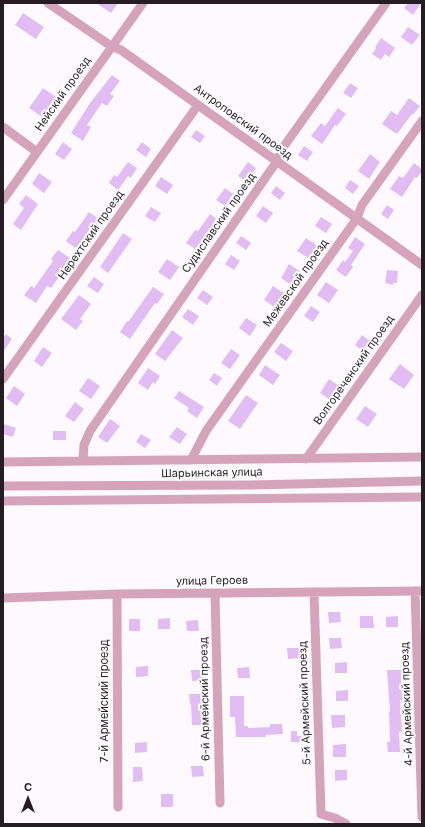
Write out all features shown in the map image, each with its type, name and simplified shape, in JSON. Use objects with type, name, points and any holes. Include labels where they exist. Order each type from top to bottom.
[{"type":"street","name":"Антроповский проезд","points":[[48,3],[111,46],[122,50],[422,265]]},
{"type":"street","name":"Нейский проезд","points":[[3,200],[142,3]]},
{"type":"street","name":"Судиславский проезд","points":[[82,461],[84,445],[90,431],[277,162],[282,149],[386,3]]},
{"type":"street","name":"Нерехтский проезд","points":[[3,379],[198,105]]},
{"type":"street","name":"Межевской проезд","points":[[192,460],[206,431],[357,218],[362,205],[422,121]]},
{"type":"street","points":[[3,127],[37,152]]},
{"type":"street","name":"Волгореченский проезд","points":[[306,459],[422,295]]},
{"type":"street","name":"Шарьинская улица","points":[[3,462],[422,457]]},
{"type":"street","name":"Шарьинская улица","points":[[3,486],[243,485],[422,481]]},
{"type":"street","points":[[3,501],[422,497]]},
{"type":"street","name":"улица Героев","points":[[3,598],[117,594],[419,591]]},
{"type":"street","name":"4-й Армейский проезд","points":[[419,591],[422,817]]},
{"type":"street","name":"5-й Армейский проезд","points":[[314,592],[321,814],[335,818],[346,824]]},
{"type":"street","name":"7-й Армейский проезд","points":[[117,594],[118,807]]},
{"type":"street","name":"6-й Армейский проезд","points":[[215,594],[220,803]]},
{"type":"building","points":[[96,3],[118,3],[111,13]]},
{"type":"building","points":[[408,3],[421,3],[413,15],[404,8]]},
{"type":"building","points":[[23,13],[44,27],[36,39],[15,25]]},
{"type":"building","points":[[408,27],[420,35],[412,45],[401,37]]},
{"type":"building","points":[[381,38],[395,48],[389,57],[385,54],[381,60],[372,54]]},
{"type":"building","points":[[112,75],[120,81],[110,94],[114,96],[107,106],[102,103],[87,125],[91,127],[83,141],[71,133],[90,103]]},
{"type":"building","points":[[350,83],[358,88],[351,98],[343,93]]},
{"type":"building","points":[[43,88],[56,97],[42,117],[29,108]]},
{"type":"building","points":[[409,98],[420,106],[397,134],[382,124],[391,111],[397,115]]},
{"type":"building","points":[[338,108],[346,114],[337,126],[335,125],[322,144],[311,136],[321,123],[325,126]]},
{"type":"building","points":[[196,130],[205,136],[200,143],[191,137]]},
{"type":"building","points":[[63,142],[72,149],[64,160],[55,154]]},
{"type":"building","points":[[142,142],[151,149],[146,157],[136,150]]},
{"type":"building","points":[[304,146],[313,152],[307,161],[298,155]]},
{"type":"building","points":[[370,154],[380,162],[369,179],[358,171]]},
{"type":"building","points":[[128,162],[137,168],[131,178],[128,176],[118,190],[109,183],[114,175],[117,177]]},
{"type":"building","points":[[248,162],[256,168],[247,182],[238,176]]},
{"type":"building","points":[[414,163],[422,169],[422,171],[417,178],[415,177],[402,197],[390,189],[399,176],[403,178]]},
{"type":"building","points":[[39,173],[52,182],[44,193],[32,184]]},
{"type":"building","points":[[161,177],[173,185],[167,194],[155,186]]},
{"type":"building","points":[[350,180],[359,186],[353,194],[345,188]]},
{"type":"building","points":[[276,186],[285,193],[280,200],[271,193]]},
{"type":"building","points":[[225,188],[233,194],[225,206],[216,200]]},
{"type":"building","points":[[26,195],[38,204],[21,230],[13,224],[24,208],[19,204]]},
{"type":"building","points":[[387,205],[394,210],[388,219],[381,214]]},
{"type":"building","points":[[263,206],[273,213],[266,223],[256,216]]},
{"type":"building","points":[[151,207],[161,213],[155,222],[145,216]]},
{"type":"building","points":[[89,212],[100,220],[93,231],[91,230],[77,249],[66,241],[73,231],[75,232]]},
{"type":"building","points":[[210,214],[218,220],[198,251],[186,243],[195,230],[198,231]]},
{"type":"building","points":[[321,217],[332,224],[326,233],[315,226]]},
{"type":"building","points":[[123,233],[132,239],[108,273],[100,267]]},
{"type":"building","points":[[241,236],[251,243],[246,250],[236,243]]},
{"type":"building","points":[[355,237],[365,244],[351,265],[353,267],[346,277],[336,270],[343,260],[345,262],[353,251],[348,248]]},
{"type":"building","points":[[306,238],[319,247],[310,259],[297,251]]},
{"type":"building","points":[[58,250],[70,258],[57,276],[59,277],[51,288],[47,286],[36,303],[24,295],[31,286],[34,288],[53,261],[51,259]]},
{"type":"building","points":[[231,255],[240,261],[234,270],[225,264]]},
{"type":"building","points":[[167,259],[179,267],[170,280],[158,272]]},
{"type":"building","points":[[289,264],[301,272],[293,286],[281,278]]},
{"type":"building","points":[[387,270],[398,271],[397,283],[393,283],[393,285],[385,283]]},
{"type":"building","points":[[94,277],[104,284],[98,293],[87,286]]},
{"type":"building","points":[[326,282],[338,290],[329,303],[317,295]]},
{"type":"building","points":[[273,286],[285,294],[276,308],[264,300]]},
{"type":"building","points":[[153,287],[164,294],[157,304],[155,303],[130,339],[120,332]]},
{"type":"building","points":[[203,290],[213,297],[207,305],[197,298]]},
{"type":"building","points":[[79,295],[91,304],[80,319],[83,321],[76,330],[61,319]]},
{"type":"building","points":[[311,306],[320,312],[313,322],[304,316]]},
{"type":"building","points":[[188,309],[199,316],[193,325],[182,317]]},
{"type":"building","points":[[246,318],[257,325],[250,336],[239,328]]},
{"type":"building","points":[[172,330],[183,338],[165,361],[155,354]]},
{"type":"building","points":[[6,334],[12,339],[3,352],[3,338]]},
{"type":"building","points":[[362,335],[371,342],[364,352],[355,345]]},
{"type":"building","points":[[281,343],[293,351],[286,361],[274,352]]},
{"type":"building","points":[[43,347],[52,353],[42,367],[34,361]]},
{"type":"building","points":[[231,349],[240,355],[230,369],[221,363]]},
{"type":"building","points":[[400,364],[414,375],[404,389],[389,379]]},
{"type":"building","points":[[265,365],[280,375],[273,385],[259,375]]},
{"type":"building","points":[[148,368],[160,376],[155,384],[153,382],[148,390],[138,383]]},
{"type":"building","points":[[214,373],[222,378],[217,386],[209,380]]},
{"type":"building","points":[[88,378],[100,386],[91,399],[79,391]]},
{"type":"building","points":[[329,379],[339,386],[329,399],[320,393]]},
{"type":"building","points":[[14,386],[25,394],[17,406],[6,398]]},
{"type":"building","points":[[179,391],[204,407],[197,418],[187,411],[189,408],[174,398]]},
{"type":"building","points":[[246,395],[258,403],[240,429],[228,421]]},
{"type":"building","points":[[75,402],[84,409],[74,422],[65,416]]},
{"type":"building","points":[[365,406],[377,414],[368,427],[356,419]]},
{"type":"building","points":[[110,419],[120,426],[107,443],[98,437]]},
{"type":"building","points":[[3,424],[16,428],[13,437],[3,434]]},
{"type":"building","points":[[177,427],[187,434],[180,444],[169,437]]},
{"type":"building","points":[[53,431],[66,431],[66,440],[53,440]]},
{"type":"building","points":[[141,434],[151,440],[145,448],[136,442]]},
{"type":"building","points":[[328,612],[340,612],[341,622],[329,623]]},
{"type":"building","points":[[360,616],[373,616],[374,628],[360,628]]},
{"type":"building","points":[[398,616],[398,627],[386,627],[386,617]]},
{"type":"building","points":[[170,618],[170,629],[158,629],[158,619]]},
{"type":"building","points":[[129,619],[140,619],[140,631],[129,631]]},
{"type":"building","points":[[198,620],[199,631],[187,631],[186,621]]},
{"type":"building","points":[[329,638],[341,638],[342,648],[330,649]]},
{"type":"building","points":[[287,648],[299,648],[300,658],[288,659]]},
{"type":"building","points":[[347,662],[347,673],[335,673],[335,663]]},
{"type":"building","points":[[148,666],[148,676],[136,677],[136,667]]},
{"type":"building","points":[[249,667],[250,678],[238,678],[237,668]]},
{"type":"building","points":[[191,670],[203,670],[204,680],[192,681]]},
{"type":"building","points":[[387,670],[401,670],[402,700],[400,700],[402,731],[399,732],[400,752],[388,752],[387,742],[390,742],[390,712]]},
{"type":"building","points":[[348,690],[348,701],[336,701],[336,691]]},
{"type":"building","points":[[189,694],[201,694],[204,725],[192,725]]},
{"type":"building","points":[[230,696],[244,696],[244,726],[248,726],[248,728],[270,727],[270,724],[282,724],[283,734],[266,735],[266,737],[236,737],[235,717],[230,717]]},
{"type":"building","points":[[331,715],[345,715],[345,727],[332,728]]},
{"type":"building","points":[[291,731],[297,731],[297,736],[302,736],[302,742],[291,742]]},
{"type":"building","points":[[147,742],[147,752],[135,753],[135,743]]},
{"type":"building","points":[[346,744],[346,757],[333,757],[333,745]]},
{"type":"building","points":[[191,766],[203,766],[204,776],[192,777]]},
{"type":"building","points":[[133,767],[142,767],[143,781],[133,782]]},
{"type":"building","points":[[335,770],[347,770],[347,780],[335,781]]},
{"type":"building","points":[[161,794],[173,794],[173,807],[161,807]]}]
